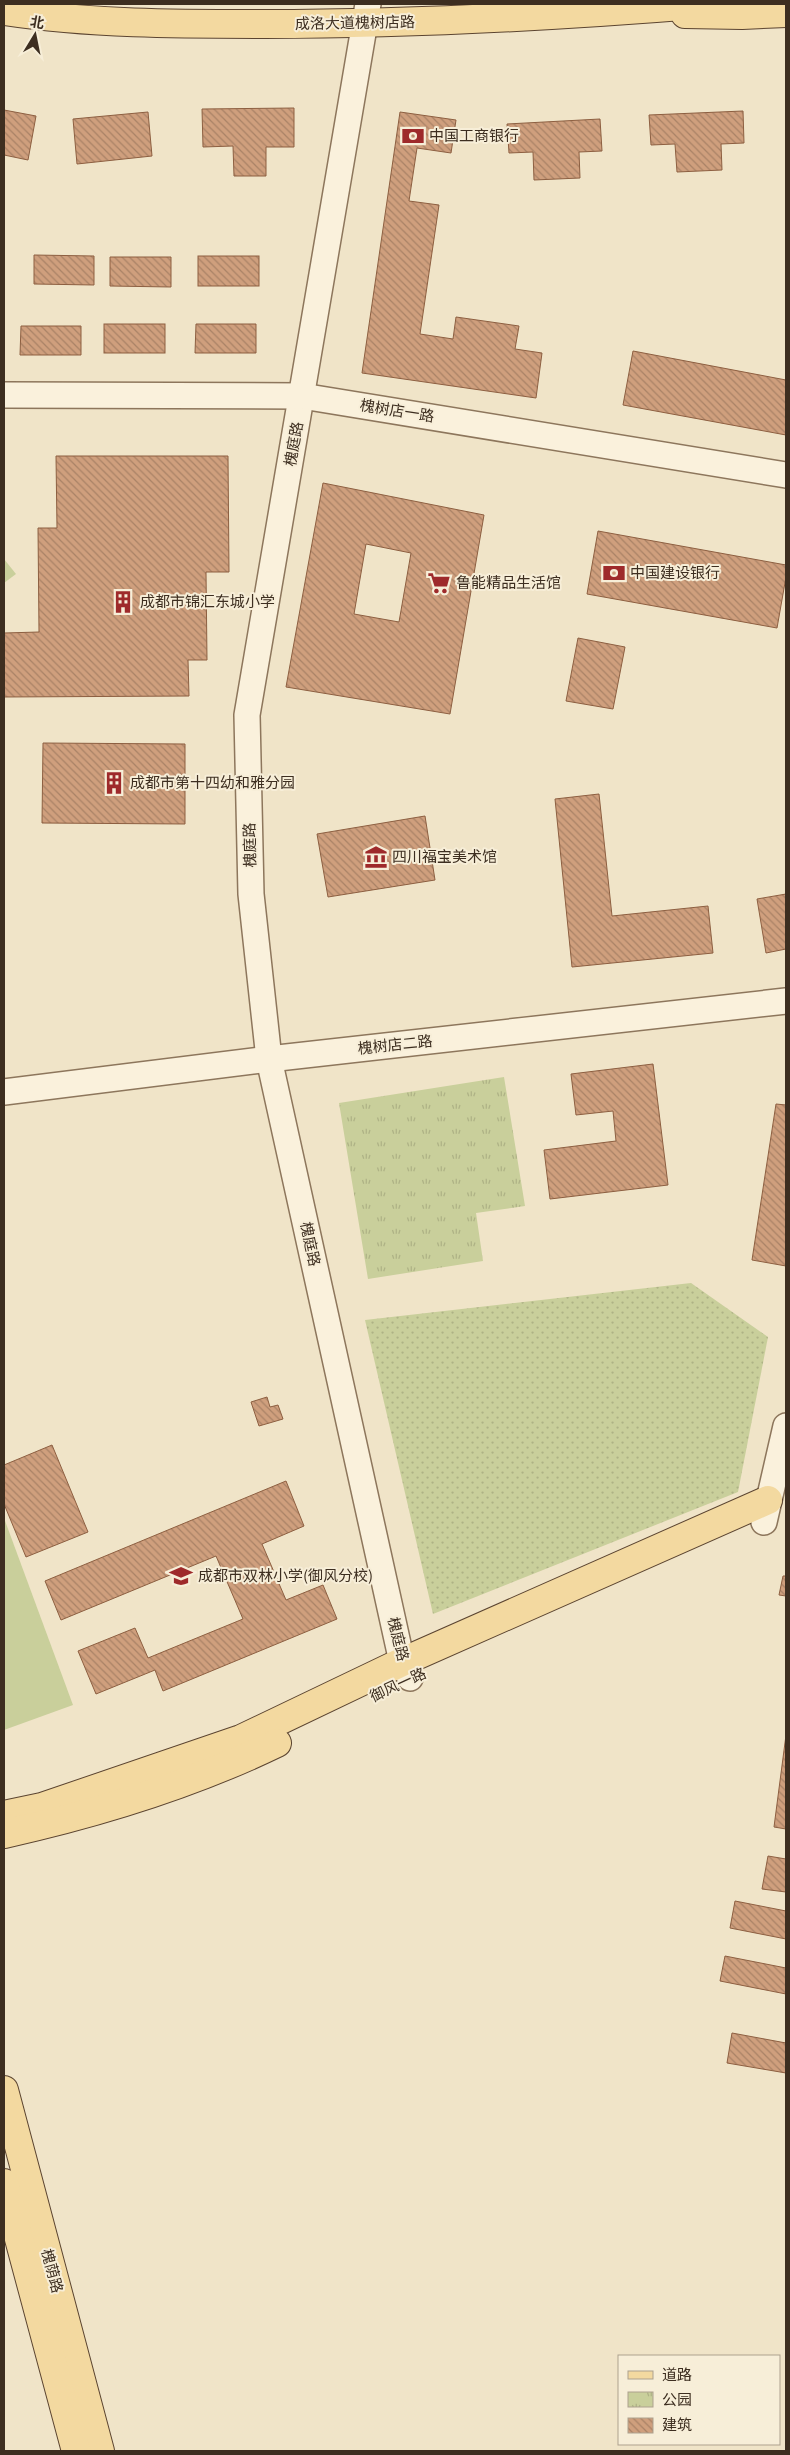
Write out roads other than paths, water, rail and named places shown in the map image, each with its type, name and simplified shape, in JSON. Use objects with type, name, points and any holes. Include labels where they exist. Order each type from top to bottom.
[{"type":"main road","name":"成洛大道槐树店路","points":[[4,11],[60,19],[168,24],[366,14],[614,11],[707,4]]},
{"type":"main road","points":[[614,11],[742,16],[786,13]]},
{"type":"main road","name":"御风一路","points":[[4,1815],[42,1807],[241,1739],[406,1670],[766,1511]]},
{"type":"main road","name":"御风一路","points":[[4,1834],[62,1821],[158,1792],[251,1755],[406,1670]]},
{"type":"main road","name":"槐荫路","points":[[4,2090],[100,2451]]},
{"type":"main road","name":"槐荫路","points":[[4,2183],[76,2451]]},
{"type":"street","name":"槐庭路","points":[[366,14],[247,714],[251,894],[269,1059],[406,1670]]},
{"type":"street","name":"槐树店一路","points":[[4,395],[302,396],[786,475]]},
{"type":"street","name":"槐树店二路","points":[[4,1092],[269,1059],[786,1001]]},
{"type":"street","name":"御风一路","points":[[766,1511],[786,1426]]},
{"type":"place","name":"中国工商银行","points":[[413,136]]},
{"type":"place","name":"中国建设银行","points":[[614,573]]},
{"type":"place","name":"鲁能精品生活馆","points":[[439,583]]},
{"type":"place","name":"成都市锦汇东城小学","points":[[123,602]]},
{"type":"place","name":"成都市第十四幼和雅分园","points":[[114,783]]},
{"type":"place","name":"四川福宝美术馆","points":[[376,857]]},
{"type":"place","name":"成都市双林小学(御风分校)","points":[[181,1576]]}]
